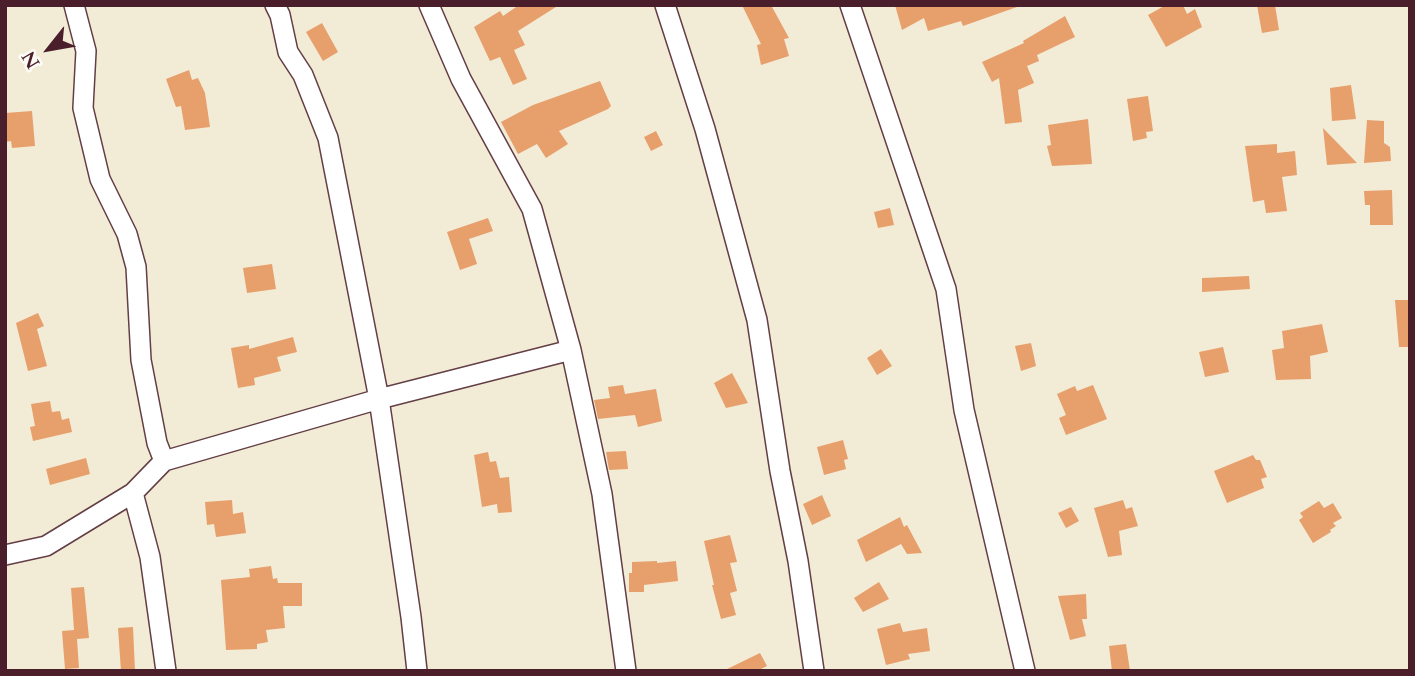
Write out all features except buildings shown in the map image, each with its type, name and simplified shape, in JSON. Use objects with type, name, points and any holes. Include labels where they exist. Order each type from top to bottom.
[{"type":"street","points":[[74,5],[86,51],[83,108],[100,179],[127,234],[136,267],[141,360],[157,443],[164,461]]},
{"type":"street","points":[[275,5],[280,15],[288,52],[303,75],[328,138],[379,399],[411,617],[416,671]]},
{"type":"street","points":[[429,5],[461,79],[532,209],[571,350],[602,494],[625,671]]},
{"type":"street","points":[[665,5],[705,129],[757,320],[780,471],[799,561],[814,671]]},
{"type":"street","points":[[850,5],[946,289],[964,410],[1025,671]]},
{"type":"street","points":[[5,555],[46,545],[133,493],[164,461],[379,399],[571,350]]},
{"type":"street","points":[[133,493],[150,558],[166,671]]}]
